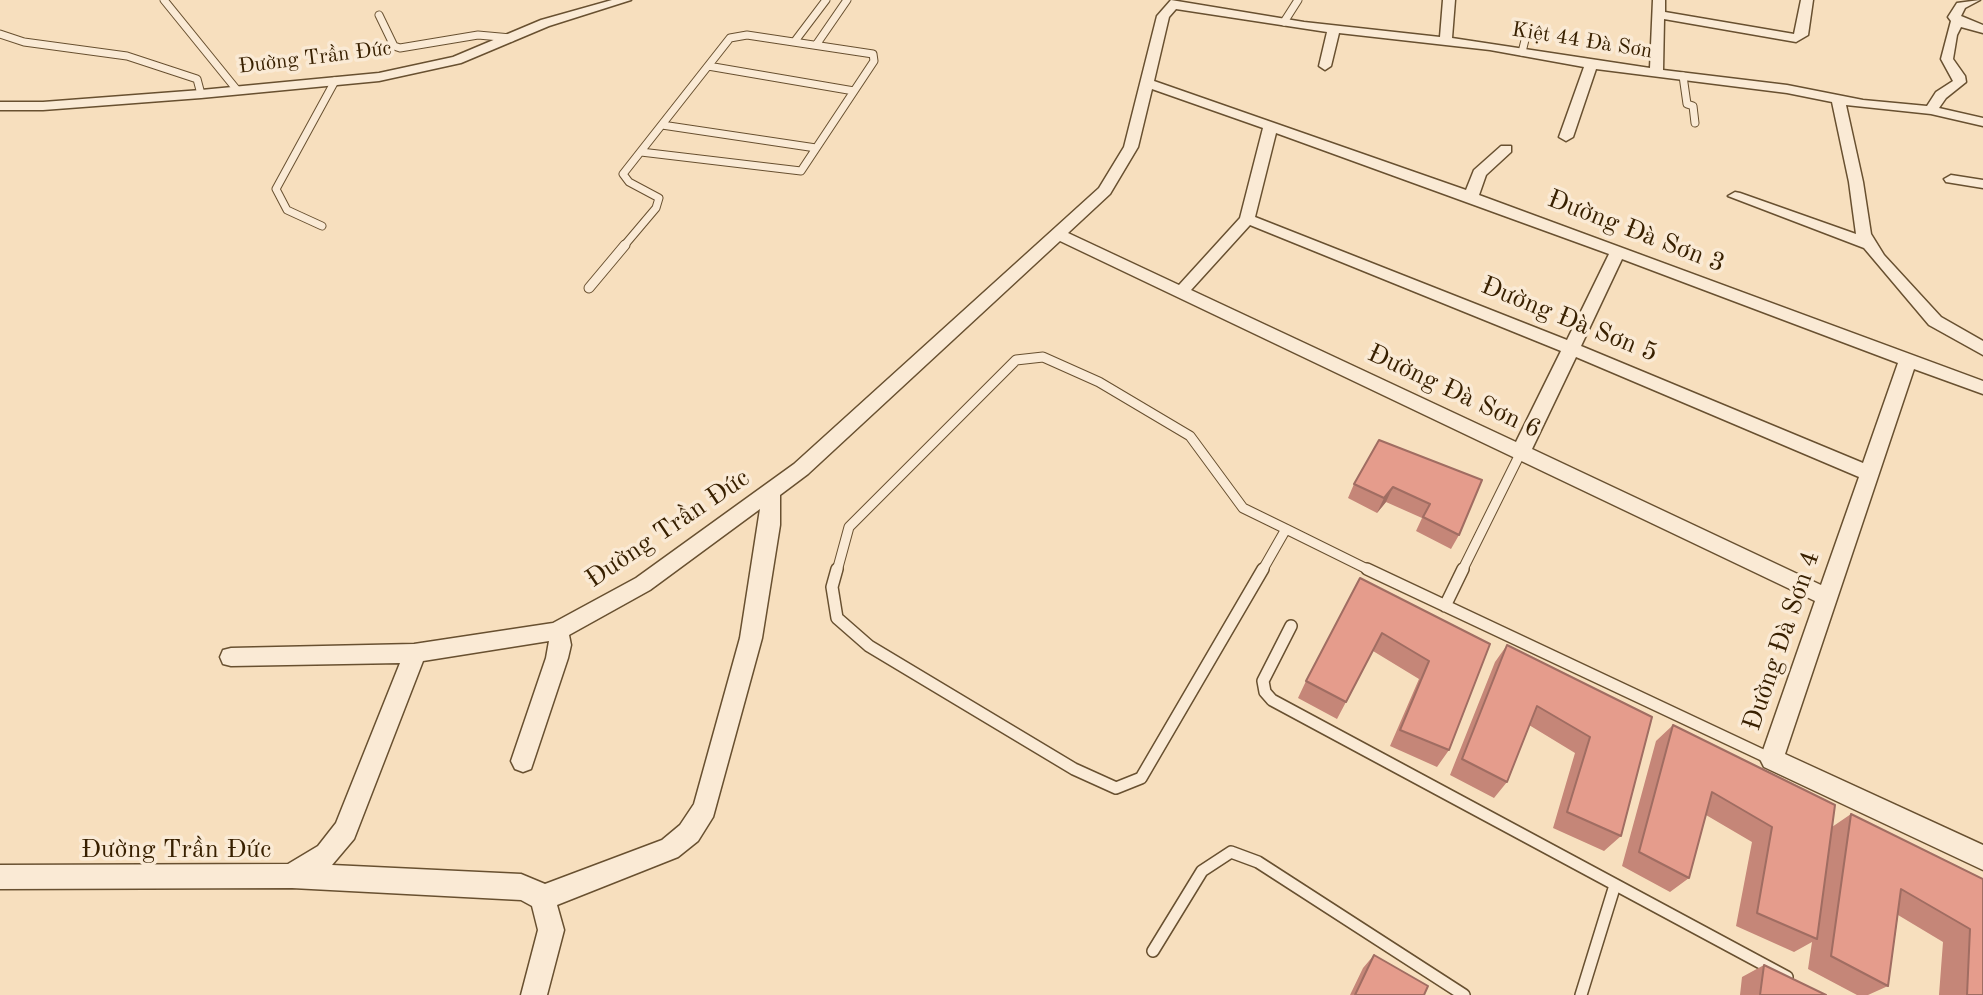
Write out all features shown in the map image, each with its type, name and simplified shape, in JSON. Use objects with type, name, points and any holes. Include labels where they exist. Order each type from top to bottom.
[{"type":"street","name":"Đường Trần Đức","points":[[0,106],[43,106],[201,94],[379,76],[457,60],[567,16],[625,0]]},
{"type":"street","points":[[1446,41],[1449,0]]},
{"type":"street","points":[[1656,73],[1659,0]]},
{"type":"street","points":[[1658,14],[1796,38],[1802,35],[1807,0]]},
{"type":"street","points":[[1974,0],[1961,6],[1954,17],[1957,21],[1983,29]]},
{"type":"street","name":"Đường Trần Đức","points":[[0,877],[292,876],[327,855],[345,831],[406,682],[414,653],[557,631],[643,584],[801,469],[1105,191],[1131,147],[1163,16],[1176,2]]},
{"type":"street","name":"Kiệt 44 Đà Sơn","points":[[1176,2],[1284,22],[1446,41],[1591,65],[1931,110],[1983,122]]},
{"type":"street","points":[[1931,110],[1941,95],[1959,82],[1959,76],[1947,59],[1951,35],[1957,21]]},
{"type":"street","points":[[1325,66],[1334,29]]},
{"type":"street","points":[[1566,137],[1591,65]]},
{"type":"street","name":"Đường Đà Sơn 3","points":[[1145,82],[1471,197],[1983,388]]},
{"type":"street","points":[[1838,99],[1856,182],[1863,234],[1935,321],[1983,349]]},
{"type":"street","points":[[1181,292],[1247,219],[1271,125]]},
{"type":"street","points":[[1471,197],[1479,173],[1506,149]]},
{"type":"street","points":[[1951,178],[1983,184]]},
{"type":"street","points":[[1735,196],[1870,245]]},
{"type":"street","name":"Đường Đà Sơn 5","points":[[1247,219],[1571,348],[1870,474]]},
{"type":"street","name":"Đường Đà Sơn 6","points":[[1058,234],[1827,597]]},
{"type":"street","points":[[1521,452],[1618,251]]},
{"type":"street","name":"Đường Đà Sơn 4","points":[[1909,360],[1772,759],[1983,858]]},
{"type":"street","points":[[543,898],[611,869],[669,849],[689,833],[705,809],[751,638],[770,525],[770,492]]},
{"type":"street","points":[[523,761],[557,658],[560,645],[557,631]]},
{"type":"street","points":[[230,657],[414,653]]},
{"type":"street","points":[[292,876],[521,887],[543,898],[551,930],[534,995]]},
{"type":"lane","points":[[164,0],[237,90]]},
{"type":"lane","points":[[795,41],[826,0]]},
{"type":"lane","points":[[816,45],[847,0]]},
{"type":"lane","points":[[1284,22],[1298,0]]},
{"type":"lane","points":[[379,15],[394,46],[400,48],[478,35],[512,38]]},
{"type":"lane","points":[[1522,52],[1528,28]]},
{"type":"lane","points":[[0,34],[24,42],[127,56],[197,79],[201,94]]},
{"type":"lane","points":[[589,288],[656,208],[659,198],[629,182],[623,174],[640,152],[662,125],[730,38],[737,35],[795,41],[873,54],[874,61],[801,171],[640,152]]},
{"type":"lane","points":[[708,66],[854,91]]},
{"type":"lane","points":[[1683,76],[1687,104],[1693,106],[1695,123]]},
{"type":"lane","points":[[321,226],[287,210],[276,189],[335,81]]},
{"type":"lane","points":[[662,125],[816,148]]},
{"type":"lane","points":[[1286,529],[1141,778],[1116,788],[1073,769],[869,646],[836,618],[832,587],[849,527],[1016,359],[1043,358],[1099,382],[1190,436],[1243,508],[1772,759]]},
{"type":"lane","points":[[1445,606],[1521,452]]},
{"type":"lane","points":[[1291,626],[1263,681],[1265,692],[1272,700],[1797,982]]},
{"type":"lane","points":[[1153,951],[1202,871],[1231,852],[1258,862],[1464,995]]},
{"type":"lane","points":[[1581,995],[1615,885]]},
{"type":"building","points":[[1379,440],[1482,480],[1459,535],[1423,517],[1430,504],[1393,487],[1384,498],[1354,484]]},
{"type":"building","points":[[1360,578],[1490,644],[1449,750],[1400,730],[1429,661],[1382,633],[1346,702],[1306,681]]},
{"type":"building","points":[[1507,645],[1652,717],[1621,836],[1567,812],[1590,737],[1537,706],[1507,782],[1462,759]]},
{"type":"building","points":[[1673,725],[1835,805],[1817,939],[1757,913],[1772,827],[1712,792],[1689,878],[1639,852]]},
{"type":"building","points":[[1851,814],[1983,879],[1983,995],[1967,995],[1970,929],[1901,889],[1888,986],[1831,956]]},
{"type":"building","points":[[1374,955],[1428,986],[1424,995],[1355,995]]},
{"type":"building","points":[[1764,965],[1826,995],[1760,995]]}]
